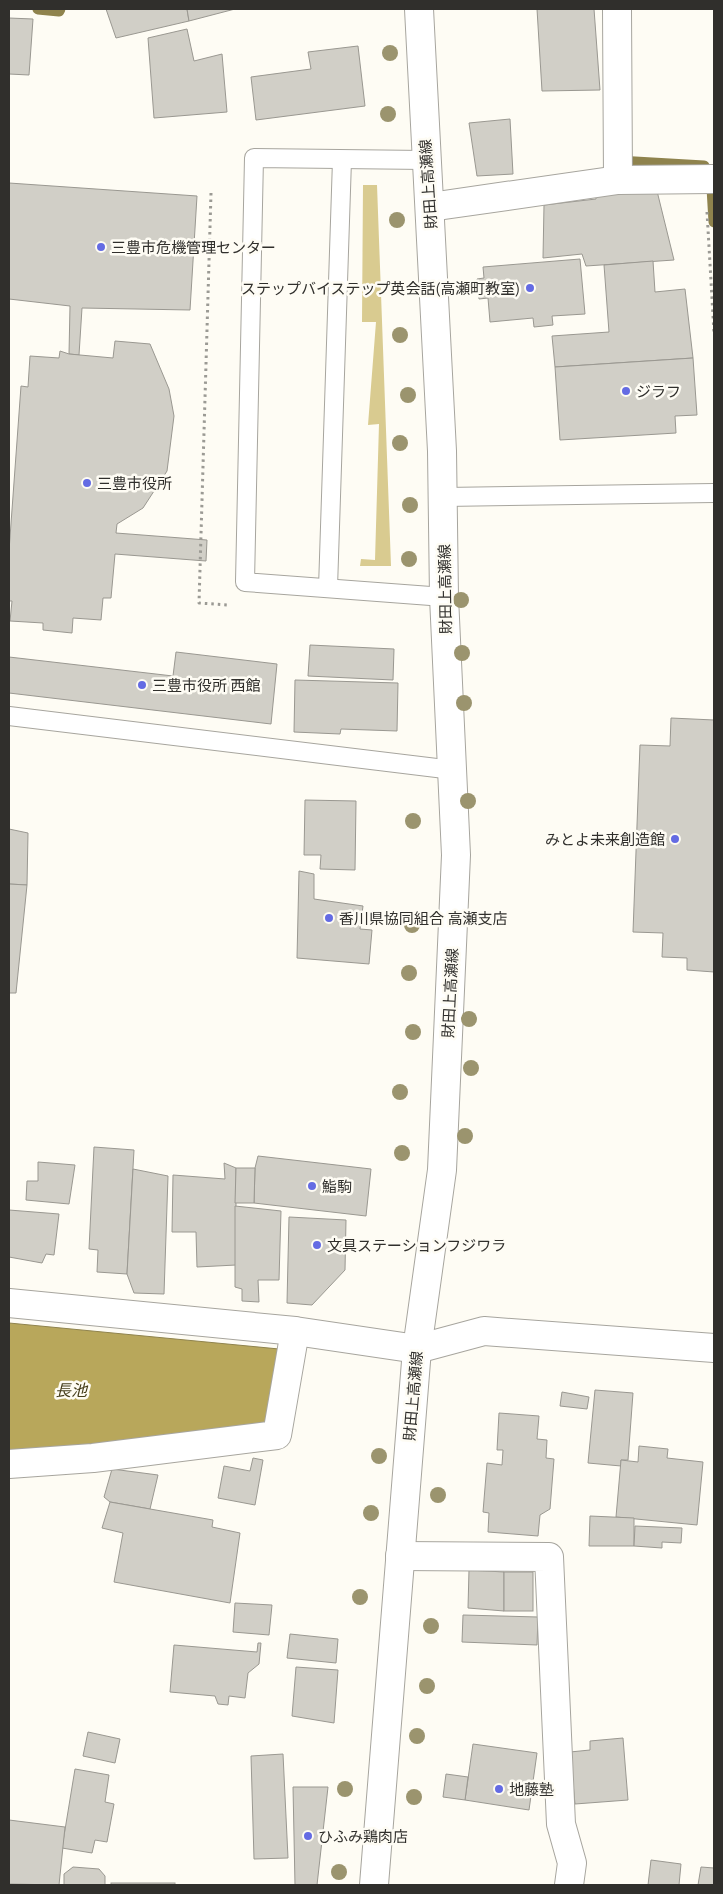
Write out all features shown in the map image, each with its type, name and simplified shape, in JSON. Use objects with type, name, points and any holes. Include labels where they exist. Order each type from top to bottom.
[{"type":"street","name":"財田上高瀬線","points":[[374,1885],[417,1349],[442,1170],[456,855],[444,597],[444,497],[430,207],[425,160],[419,9]]},
{"type":"street","points":[[617,9],[618,180]]},
{"type":"street","points":[[430,207],[618,180],[710,179]]},
{"type":"street","points":[[9,1303],[295,1330],[417,1349],[484,1331],[714,1348]]},
{"type":"street","points":[[9,1464],[93,1458],[277,1435],[295,1330]]},
{"type":"street","points":[[400,1556],[549,1557],[561,1824],[572,1863],[569,1885]]},
{"type":"lane","points":[[425,160],[254,158],[245,582],[444,597]]},
{"type":"lane","points":[[328,588],[342,160]]},
{"type":"lane","points":[[444,497],[714,493]]},
{"type":"lane","points":[[9,716],[453,770]]},
{"type":"path","points":[[710,179],[714,333]]},
{"type":"shaded area","points":[[363,185],[377,185],[391,566],[360,566],[361,559],[375,560],[379,424],[368,425],[376,322],[362,322]]},
{"type":"water","name":"長池","points":[[9,1323],[279,1349],[267,1431],[9,1455]]},
{"type":"building","points":[[106,9],[187,9],[189,21],[116,38]]},
{"type":"building","points":[[187,9],[235,9],[189,21]]},
{"type":"building","points":[[537,9],[594,9],[600,90],[542,91]]},
{"type":"building","points":[[9,18],[33,19],[29,75],[9,74]]},
{"type":"building","points":[[187,29],[194,61],[222,54],[227,112],[154,118],[148,38]]},
{"type":"building","points":[[358,46],[365,106],[256,120],[251,77],[311,69],[308,52]]},
{"type":"building","points":[[510,119],[513,174],[477,176],[469,123]]},
{"type":"building","name":"三豊市危機管理センター","points":[[9,183],[197,196],[190,310],[82,308],[79,355],[69,354],[70,306],[9,299]]},
{"type":"building","points":[[596,191],[657,191],[674,260],[586,266],[582,254],[543,258],[544,205],[596,199]]},
{"type":"building","name":"ステップバイステップ英会話(高瀬町教室)","points":[[580,259],[585,314],[552,316],[553,325],[534,327],[533,318],[490,322],[488,298],[479,299],[477,279],[484,278],[483,267]]},
{"type":"building","points":[[653,261],[655,292],[685,289],[693,358],[555,367],[552,336],[609,332],[604,265]]},
{"type":"building","name":"三豊市役所","points":[[115,341],[150,344],[169,389],[174,416],[167,471],[143,508],[117,524],[116,533],[207,540],[206,561],[115,554],[111,598],[103,598],[101,620],[73,618],[72,633],[43,630],[43,623],[10,621],[12,601],[9,601],[9,551],[21,386],[28,387],[30,356],[59,358],[60,351],[69,354],[113,358]]},
{"type":"building","name":"ジラフ","points":[[693,358],[697,415],[675,416],[676,433],[560,440],[555,367]]},
{"type":"building","points":[[310,645],[394,649],[393,680],[308,676]]},
{"type":"building","name":"三豊市役所 西館","points":[[176,652],[277,664],[271,724],[9,693],[9,657],[173,676]]},
{"type":"building","points":[[295,680],[398,683],[397,731],[341,729],[340,734],[294,732]]},
{"type":"building","name":"みとよ未来創造館","points":[[671,718],[714,720],[714,972],[687,970],[687,958],[662,957],[663,933],[633,932],[640,745],[670,746]]},
{"type":"building","points":[[305,800],[356,801],[355,870],[320,869],[321,855],[304,855]]},
{"type":"building","points":[[9,829],[28,833],[27,885],[9,884]]},
{"type":"building","name":"香川県協同組合 高瀬支店","points":[[299,871],[314,874],[314,899],[363,906],[360,929],[372,930],[369,964],[297,958]]},
{"type":"building","points":[[9,884],[27,885],[16,993],[9,993]]},
{"type":"building","points":[[94,1147],[134,1150],[127,1274],[97,1272],[98,1250],[89,1249]]},
{"type":"building","name":"鮨駒","points":[[258,1156],[371,1169],[366,1216],[254,1203],[255,1168]]},
{"type":"building","points":[[38,1162],[75,1165],[69,1204],[26,1200],[27,1181],[38,1181]]},
{"type":"building","points":[[224,1163],[236,1168],[236,1265],[197,1267],[196,1232],[172,1232],[173,1175],[225,1179]]},
{"type":"building","points":[[236,1168],[255,1168],[254,1203],[235,1203]]},
{"type":"building","points":[[133,1169],[168,1176],[164,1294],[134,1293],[127,1274]]},
{"type":"building","points":[[235,1206],[281,1211],[279,1280],[258,1280],[259,1302],[242,1301],[242,1289],[235,1287]]},
{"type":"building","points":[[9,1210],[59,1214],[54,1255],[46,1254],[42,1263],[9,1257]]},
{"type":"building","name":"文具ステーションフジワラ","points":[[289,1217],[346,1220],[345,1270],[312,1305],[287,1303]]},
{"type":"building","points":[[595,1390],[633,1393],[628,1460],[621,1460],[621,1466],[588,1463]]},
{"type":"building","points":[[562,1392],[589,1397],[587,1409],[560,1406]]},
{"type":"building","points":[[499,1413],[539,1416],[537,1439],[547,1440],[546,1458],[554,1459],[550,1509],[540,1515],[538,1536],[488,1532],[489,1513],[483,1512],[487,1463],[502,1465],[503,1450],[497,1450]]},
{"type":"building","points":[[639,1446],[668,1449],[667,1458],[703,1462],[697,1525],[616,1517],[621,1460],[638,1462]]},
{"type":"building","points":[[253,1458],[263,1460],[255,1505],[218,1498],[224,1466],[250,1471]]},
{"type":"building","points":[[112,1469],[158,1475],[150,1509],[110,1502],[104,1497]]},
{"type":"building","points":[[110,1502],[213,1520],[212,1527],[240,1533],[230,1603],[114,1582],[123,1533],[102,1528]]},
{"type":"building","points":[[590,1516],[634,1518],[634,1546],[589,1546]]},
{"type":"building","points":[[635,1526],[682,1528],[681,1543],[662,1542],[662,1548],[634,1546]]},
{"type":"building","points":[[469,1570],[504,1572],[504,1611],[468,1608]]},
{"type":"building","points":[[504,1572],[533,1572],[533,1611],[504,1611]]},
{"type":"building","points":[[235,1603],[272,1605],[269,1635],[233,1632]]},
{"type":"building","points":[[463,1615],[538,1617],[537,1645],[462,1642]]},
{"type":"building","points":[[290,1634],[338,1639],[336,1663],[287,1658]]},
{"type":"building","points":[[258,1643],[261,1643],[259,1664],[248,1673],[245,1698],[229,1696],[228,1705],[218,1704],[215,1696],[170,1692],[174,1645],[257,1652]]},
{"type":"building","points":[[296,1667],[338,1670],[334,1723],[292,1716]]},
{"type":"building","points":[[88,1732],[120,1739],[115,1763],[83,1756]]},
{"type":"building","points":[[623,1738],[628,1800],[575,1804],[570,1752],[590,1750],[590,1741]]},
{"type":"building","name":"地藤塾","points":[[473,1744],[537,1753],[529,1810],[465,1800]]},
{"type":"building","points":[[283,1754],[288,1858],[254,1859],[251,1756]]},
{"type":"building","points":[[75,1769],[109,1775],[105,1802],[114,1804],[107,1842],[95,1840],[92,1853],[62,1848]]},
{"type":"building","points":[[446,1774],[468,1777],[465,1800],[443,1797]]},
{"type":"building","name":"ひふみ鶏肉店","points":[[293,1787],[328,1787],[317,1885],[295,1885]]},
{"type":"building","points":[[9,1820],[65,1827],[59,1885],[9,1884]]},
{"type":"building","points":[[651,1860],[681,1864],[679,1885],[648,1885]]},
{"type":"building","points":[[73,1867],[99,1869],[105,1876],[105,1885],[64,1885],[64,1874]]},
{"type":"building","points":[[701,1867],[714,1868],[714,1885],[698,1885]]},
{"type":"building","points":[[111,1883],[175,1883],[175,1885],[111,1885]]},
{"type":"waterway","points":[[38,9],[59,11],[60,9]]},
{"type":"waterway","points":[[618,161],[704,166]]},
{"type":"waterway","points":[[714,188],[712,188],[714,222]]},
{"type":"place","name":"三豊市危機管理センター","points":[[101,247]]},
{"type":"place","name":"ステップバイステップ英会話(高瀬町教室)","points":[[530,288]]},
{"type":"place","name":"ジラフ","points":[[626,391]]},
{"type":"place","name":"三豊市役所","points":[[87,483]]},
{"type":"place","name":"三豊市役所 西館","points":[[142,685]]},
{"type":"place","name":"みとよ未来創造館","points":[[675,839]]},
{"type":"place","name":"香川県協同組合 高瀬支店","points":[[329,918]]},
{"type":"place","name":"鮨駒","points":[[312,1186]]},
{"type":"place","name":"文具ステーションフジワラ","points":[[317,1245]]},
{"type":"place","name":"地藤塾","points":[[499,1789]]},
{"type":"place","name":"ひふみ鶏肉店","points":[[308,1836]]}]
